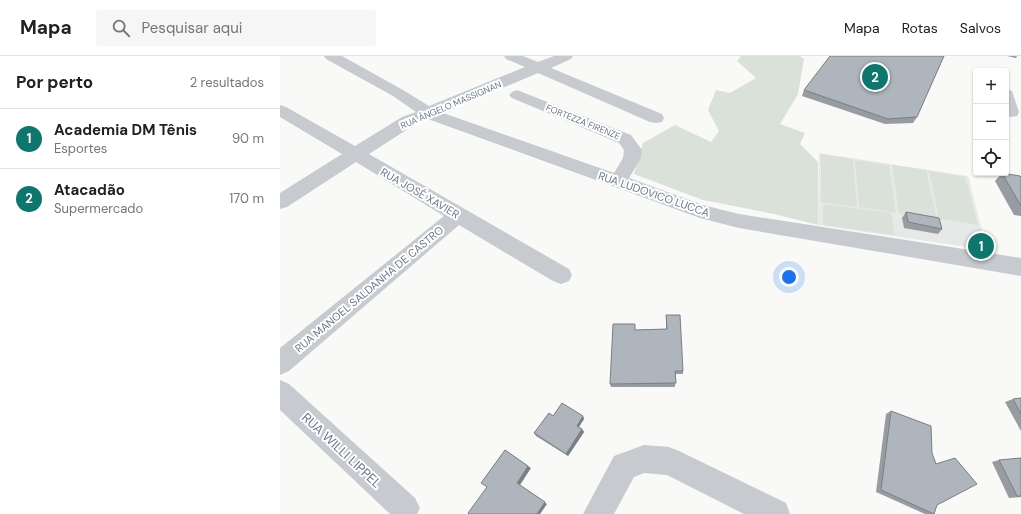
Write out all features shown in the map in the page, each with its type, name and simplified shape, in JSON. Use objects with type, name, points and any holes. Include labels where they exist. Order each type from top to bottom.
[{"type":"street","name":"RUA LUDOVICO LUCCA","points":[[331,56],[398,93],[428,113],[700,211],[739,221],[1021,267]]},
{"type":"street","points":[[511,56],[656,118]]},
{"type":"street","name":"RUA ÂNGELO MASSIGNAN","points":[[280,202],[400,126],[566,56]]},
{"type":"street","name":"FORTEZZA FIRENZE","points":[[517,95],[625,139],[633,150],[632,158],[618,182]]},
{"type":"street","points":[[1009,101],[1012,112]]},
{"type":"street","name":"RUA JOSÉ XAVIER","points":[[280,110],[354,155],[561,275]]},
{"type":"street","name":"RUA MANOEL SALDANHA DE CASTRO","points":[[280,363],[458,215]]},
{"type":"street","name":"RUA WILLI LIPPEL","points":[[280,393],[405,508]]},
{"type":"street","points":[[598,514],[624,466],[644,459],[669,461],[775,514]]},
{"type":"shaded area","points":[[741,56],[800,56],[804,59],[798,94],[780,124],[805,133],[800,144],[818,162],[818,225],[774,214],[703,200],[634,174],[643,143],[675,125],[711,142],[719,131],[708,110],[716,90],[730,93],[756,78],[737,61]]},
{"type":"shaded area","points":[[819,153],[968,176],[987,250],[818,225]]},
{"type":"shaded area","points":[[821,154],[853,159],[857,207],[821,202]]},
{"type":"shaded area","points":[[855,160],[889,165],[896,213],[859,207]]},
{"type":"shaded area","points":[[892,165],[926,170],[937,219],[899,213]]},
{"type":"shaded area","points":[[929,171],[965,177],[978,225],[939,219]]},
{"type":"shaded area","points":[[823,204],[891,213],[895,235],[823,225]]},
{"type":"building","points":[[830,56],[944,56],[917,117],[888,119],[804,90]]},
{"type":"building","points":[[1009,174],[1021,177],[1021,206],[1004,176],[1009,176]]},
{"type":"building","points":[[906,212],[939,218],[942,229],[908,222]]},
{"type":"building","points":[[666,315],[680,315],[683,371],[675,371],[676,383],[610,384],[613,324],[635,324],[635,330],[667,329]]},
{"type":"building","points":[[1021,398],[1021,414],[1013,399]]},
{"type":"building","points":[[562,403],[583,416],[577,426],[582,429],[566,454],[534,433],[549,413],[553,416]]},
{"type":"building","points":[[891,411],[931,426],[932,453],[936,464],[955,458],[977,484],[937,505],[934,514],[881,490]]},
{"type":"building","points":[[505,450],[528,466],[517,483],[545,502],[537,514],[469,514],[468,513],[487,487],[481,483]]},
{"type":"building","points":[[1021,458],[1021,496],[1017,496],[999,460]]},
{"type":"place","name":"Atacadão","points":[[875,77]]},
{"type":"place","name":"Academia DM Tênis","points":[[981,246]]}]
